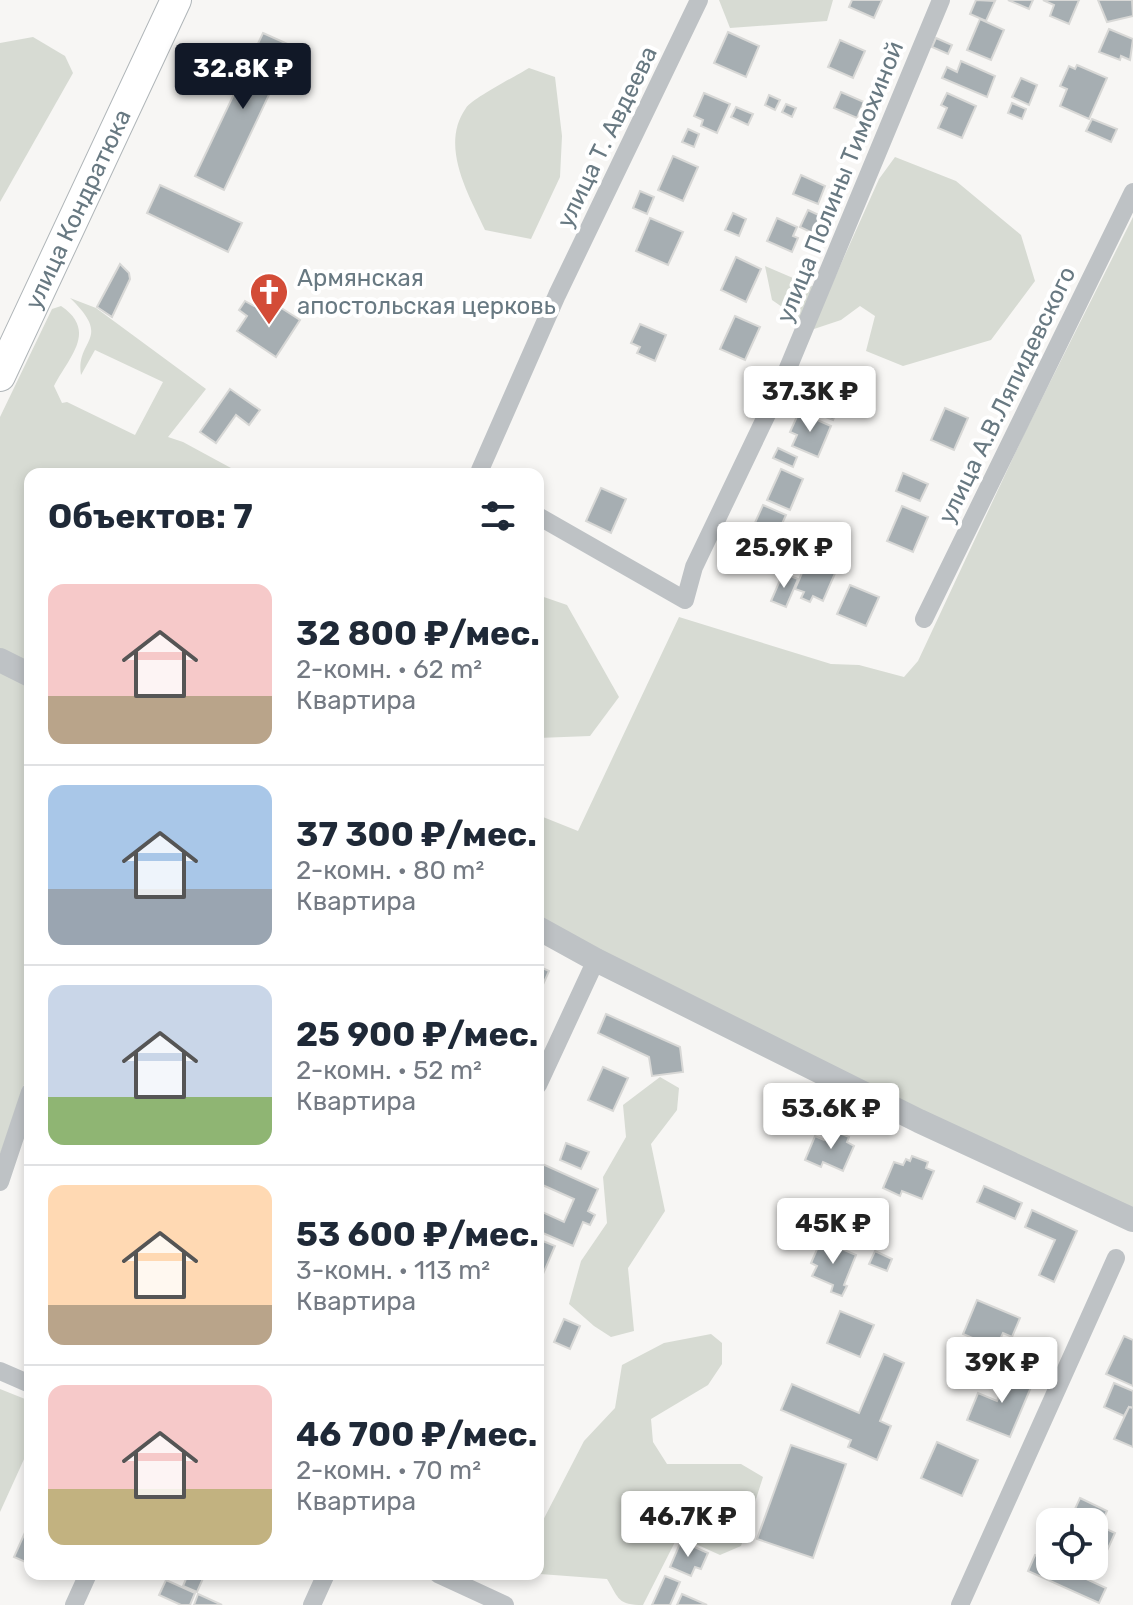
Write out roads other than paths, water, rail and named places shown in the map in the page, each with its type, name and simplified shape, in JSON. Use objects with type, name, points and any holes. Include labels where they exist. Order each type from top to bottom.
[{"type":"main road","name":"улица Кондратюка","points":[[0,376],[176,0]]},
{"type":"street","name":"улица Т. Авдеева","points":[[483,468],[557,295],[699,0]]},
{"type":"street","name":"улица Полины Тимохиной","points":[[544,519],[685,600],[694,567],[781,385],[941,0]]},
{"type":"street","name":"улица А.В.Ляпидевского","points":[[924,619],[1133,192]]},
{"type":"street","points":[[0,660],[24,672]]},
{"type":"street","points":[[544,931],[919,1121],[1133,1220]]},
{"type":"street","points":[[544,1072],[596,960]]},
{"type":"street","points":[[0,1182],[24,1110]]},
{"type":"street","points":[[960,1605],[1116,1258]]},
{"type":"street","points":[[0,1371],[24,1381]]},
{"type":"street","points":[[74,1605],[85,1580]]},
{"type":"street","points":[[312,1605],[323,1580]]},
{"type":"street","points":[[451,1580],[505,1605]]},
{"type":"place","name":"Армянская апостольская церковь","points":[[269,326]]}]
